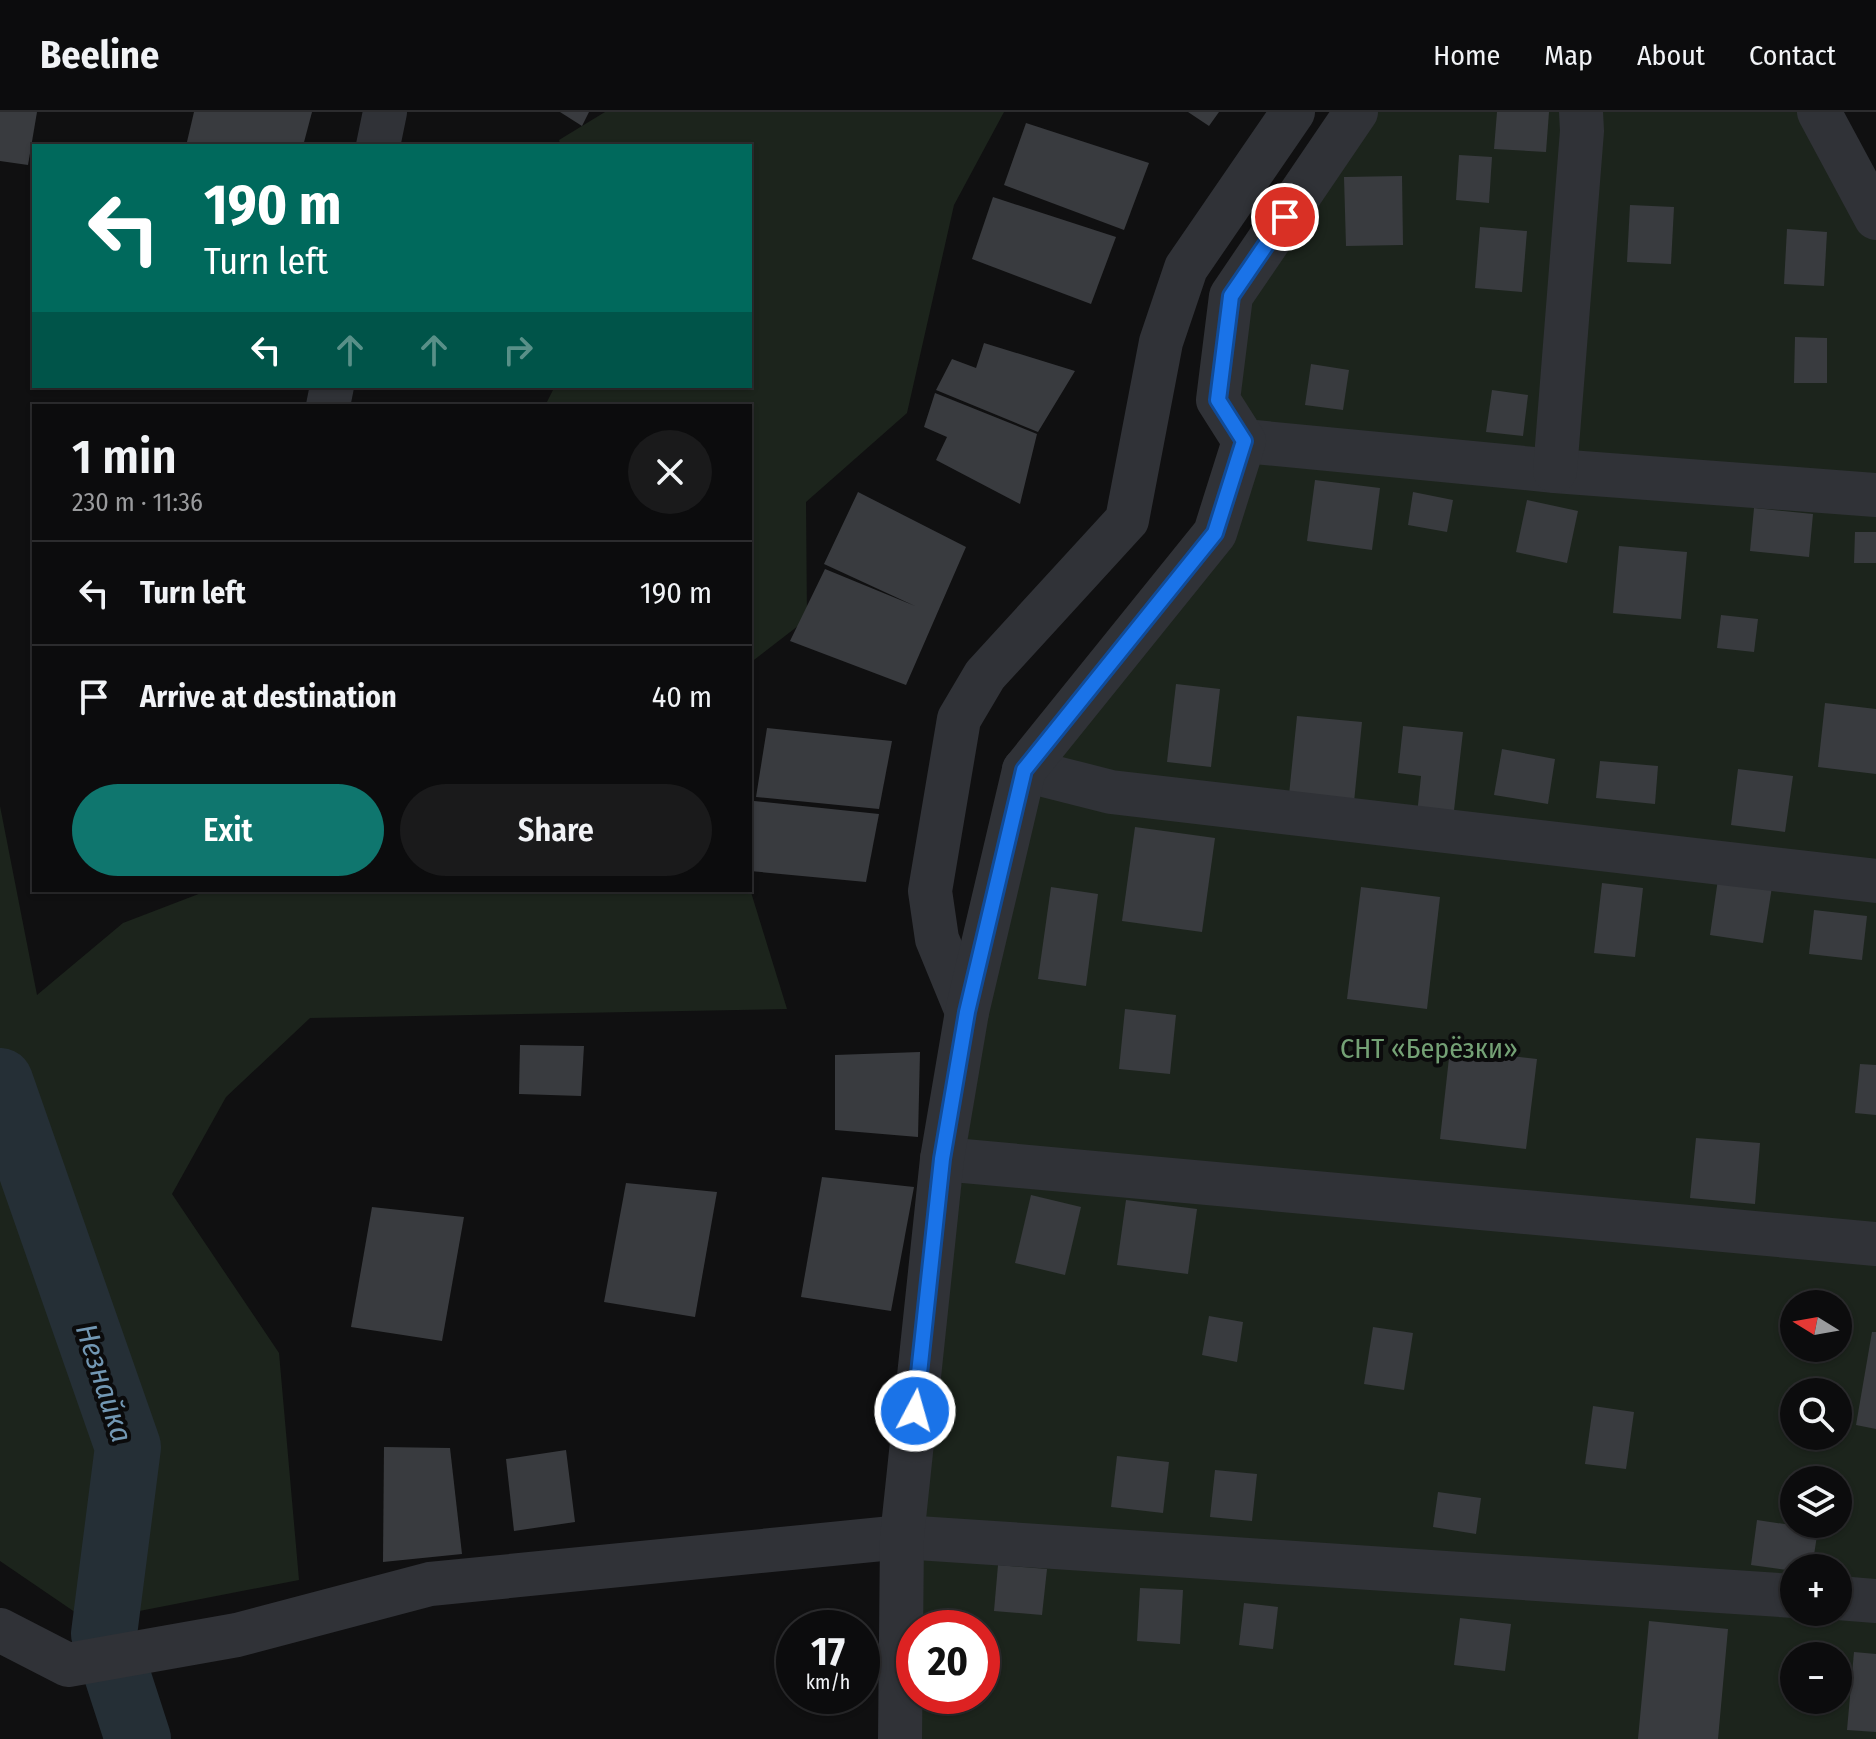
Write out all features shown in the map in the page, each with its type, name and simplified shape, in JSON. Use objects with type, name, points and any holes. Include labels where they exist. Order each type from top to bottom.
[{"type":"street","points":[[378,144],[385,112]]},
{"type":"street","points":[[967,1012],[937,939],[930,891],[959,719],[985,675],[1127,520],[1161,342],[1186,268],[1293,112]]},
{"type":"street","points":[[900,1739],[902,1537],[942,1159],[967,1012],[1024,770],[1215,533],[1244,441],[1218,400],[1231,296],[1356,112]]},
{"type":"street","points":[[1555,471],[1581,112]]},
{"type":"street","points":[[1819,112],[1876,218]]},
{"type":"street","points":[[1244,441],[1555,471],[1876,495]]},
{"type":"street","points":[[1024,770],[1111,792],[1876,881]]},
{"type":"street","points":[[942,1159],[1876,1244]]},
{"type":"street","points":[[0,1630],[68,1665],[237,1635],[430,1584],[902,1537],[1780,1595]]},
{"type":"street","points":[[1852,1599],[1876,1601]]},
{"type":"green space","points":[[605,112],[1004,112],[954,205],[907,413],[806,502],[807,619],[752,661],[752,404],[546,404],[554,388],[752,388],[752,144],[560,144],[559,140]]},
{"type":"green space","name":"СНТ «Берёзки»","points":[[1374,112],[1815,112],[1876,226],[1876,1739],[918,1739],[918,1714],[1000,1714],[1000,1610],[917,1610],[915,1520],[1013,806],[1231,490],[1250,298]]},
{"type":"green space","points":[[0,806],[37,995],[123,923],[204,892],[751,892],[787,1009],[310,1018],[226,1097],[172,1194],[279,1353],[299,1580],[88,1621],[0,1561]]},
{"type":"building","points":[[0,112],[37,112],[28,165],[0,161]]},
{"type":"building","points":[[194,112],[312,112],[304,144],[186,144]]},
{"type":"building","points":[[560,112],[589,112],[582,126]]},
{"type":"building","points":[[1188,112],[1219,112],[1209,126]]},
{"type":"building","points":[[1497,112],[1549,112],[1546,152],[1494,149]]},
{"type":"building","points":[[1026,123],[1149,163],[1124,230],[1004,185]]},
{"type":"building","points":[[1459,155],[1492,157],[1489,203],[1456,200]]},
{"type":"building","points":[[1402,176],[1403,245],[1346,246],[1344,177]]},
{"type":"building","points":[[993,197],[1116,237],[1091,304],[972,259]]},
{"type":"building","points":[[1630,205],[1674,207],[1671,264],[1627,262]]},
{"type":"building","points":[[1480,227],[1527,231],[1522,292],[1475,288]]},
{"type":"building","points":[[1787,229],[1827,232],[1824,286],[1784,284]]},
{"type":"building","points":[[1795,337],[1827,338],[1827,383],[1794,383]]},
{"type":"building","points":[[984,343],[1075,371],[1038,432],[936,390],[952,359],[976,368]]},
{"type":"building","points":[[1311,364],[1349,370],[1343,410],[1305,405]]},
{"type":"building","points":[[1492,390],[1528,395],[1523,436],[1486,432]]},
{"type":"building","points":[[935,393],[1037,434],[1020,504],[936,460],[947,437],[924,427]]},
{"type":"building","points":[[1315,480],[1380,488],[1372,550],[1307,541]]},
{"type":"building","points":[[858,492],[966,547],[906,685],[790,641],[825,569],[915,606],[824,564]]},
{"type":"building","points":[[1413,492],[1453,500],[1447,532],[1408,525]]},
{"type":"building","points":[[1527,500],[1578,511],[1567,563],[1516,552]]},
{"type":"building","points":[[1754,508],[1813,514],[1809,557],[1750,551]]},
{"type":"building","points":[[1855,532],[1876,532],[1876,563],[1854,563]]},
{"type":"building","points":[[1619,546],[1687,552],[1681,619],[1613,613]]},
{"type":"building","points":[[1721,615],[1758,619],[1754,652],[1717,648]]},
{"type":"building","points":[[1176,684],[1220,689],[1211,767],[1167,762]]},
{"type":"building","points":[[1825,703],[1876,709],[1876,774],[1818,767]]},
{"type":"building","points":[[1297,716],[1362,722],[1354,802],[1289,795]]},
{"type":"building","points":[[1403,726],[1463,732],[1453,819],[1417,815],[1421,776],[1398,773]]},
{"type":"building","points":[[767,728],[892,741],[879,809],[756,797]]},
{"type":"building","points":[[1502,749],[1555,759],[1548,804],[1494,795]]},
{"type":"building","points":[[1600,761],[1658,766],[1655,804],[1596,798]]},
{"type":"building","points":[[1738,769],[1793,776],[1785,832],[1731,825]]},
{"type":"building","points":[[754,801],[879,814],[866,882],[752,871]]},
{"type":"building","points":[[1135,827],[1215,838],[1202,932],[1122,921]]},
{"type":"building","points":[[1718,879],[1772,887],[1763,943],[1710,935]]},
{"type":"building","points":[[1602,883],[1643,888],[1635,957],[1594,953]]},
{"type":"building","points":[[1051,887],[1098,894],[1086,986],[1038,979]]},
{"type":"building","points":[[1361,887],[1440,897],[1427,1009],[1347,999]]},
{"type":"building","points":[[1814,910],[1867,916],[1862,960],[1809,954]]},
{"type":"building","points":[[1125,1009],[1176,1015],[1170,1074],[1119,1069]]},
{"type":"building","points":[[520,1045],[584,1046],[581,1096],[519,1094]]},
{"type":"building","points":[[1450,1049],[1537,1059],[1526,1149],[1440,1139]]},
{"type":"building","points":[[920,1052],[918,1137],[835,1130],[835,1055]]},
{"type":"building","points":[[1860,1064],[1876,1065],[1876,1115],[1855,1113]]},
{"type":"building","points":[[1696,1138],[1760,1143],[1755,1204],[1690,1198]]},
{"type":"building","points":[[822,1177],[914,1187],[891,1311],[801,1297]]},
{"type":"building","points":[[626,1183],[717,1192],[695,1317],[604,1302]]},
{"type":"building","points":[[1031,1195],[1081,1207],[1065,1275],[1015,1263]]},
{"type":"building","points":[[1126,1200],[1197,1209],[1188,1274],[1117,1265]]},
{"type":"building","points":[[372,1207],[464,1217],[442,1341],[351,1327]]},
{"type":"building","points":[[1209,1316],[1243,1322],[1237,1362],[1202,1355]]},
{"type":"building","points":[[1373,1327],[1413,1333],[1404,1390],[1364,1384]]},
{"type":"building","points":[[1872,1332],[1876,1332],[1876,1429],[1856,1425]]},
{"type":"building","points":[[1593,1406],[1634,1412],[1626,1469],[1585,1464]]},
{"type":"building","points":[[384,1447],[450,1448],[462,1554],[383,1562]]},
{"type":"building","points":[[566,1450],[575,1522],[514,1531],[506,1459]]},
{"type":"building","points":[[1117,1456],[1169,1462],[1163,1513],[1111,1507]]},
{"type":"building","points":[[1215,1470],[1257,1474],[1252,1521],[1210,1517]]},
{"type":"building","points":[[1438,1492],[1481,1498],[1476,1534],[1433,1527]]},
{"type":"building","points":[[1757,1520],[1780,1523],[1780,1538],[1817,1538],[1814,1554],[1780,1554],[1780,1569],[1751,1565]]},
{"type":"building","points":[[998,1565],[1047,1569],[1042,1615],[994,1610]]},
{"type":"building","points":[[1140,1588],[1183,1590],[1180,1644],[1137,1641]]},
{"type":"building","points":[[1244,1603],[1278,1607],[1273,1649],[1239,1645]]},
{"type":"building","points":[[1460,1618],[1511,1624],[1505,1671],[1454,1665]]},
{"type":"building","points":[[1649,1621],[1728,1629],[1718,1739],[1638,1739]]},
{"type":"building","points":[[1854,1652],[1876,1654],[1876,1732],[1847,1730],[1848,1714],[1852,1714]]},
{"type":"waterway","name":"Незнайка","points":[[0,1081],[128,1447],[104,1634],[138,1739]]},
{"type":"route","points":[[915,1411],[942,1159],[967,1012],[1024,770],[1215,533],[1244,441],[1218,400],[1231,296],[1285,217]]}]
